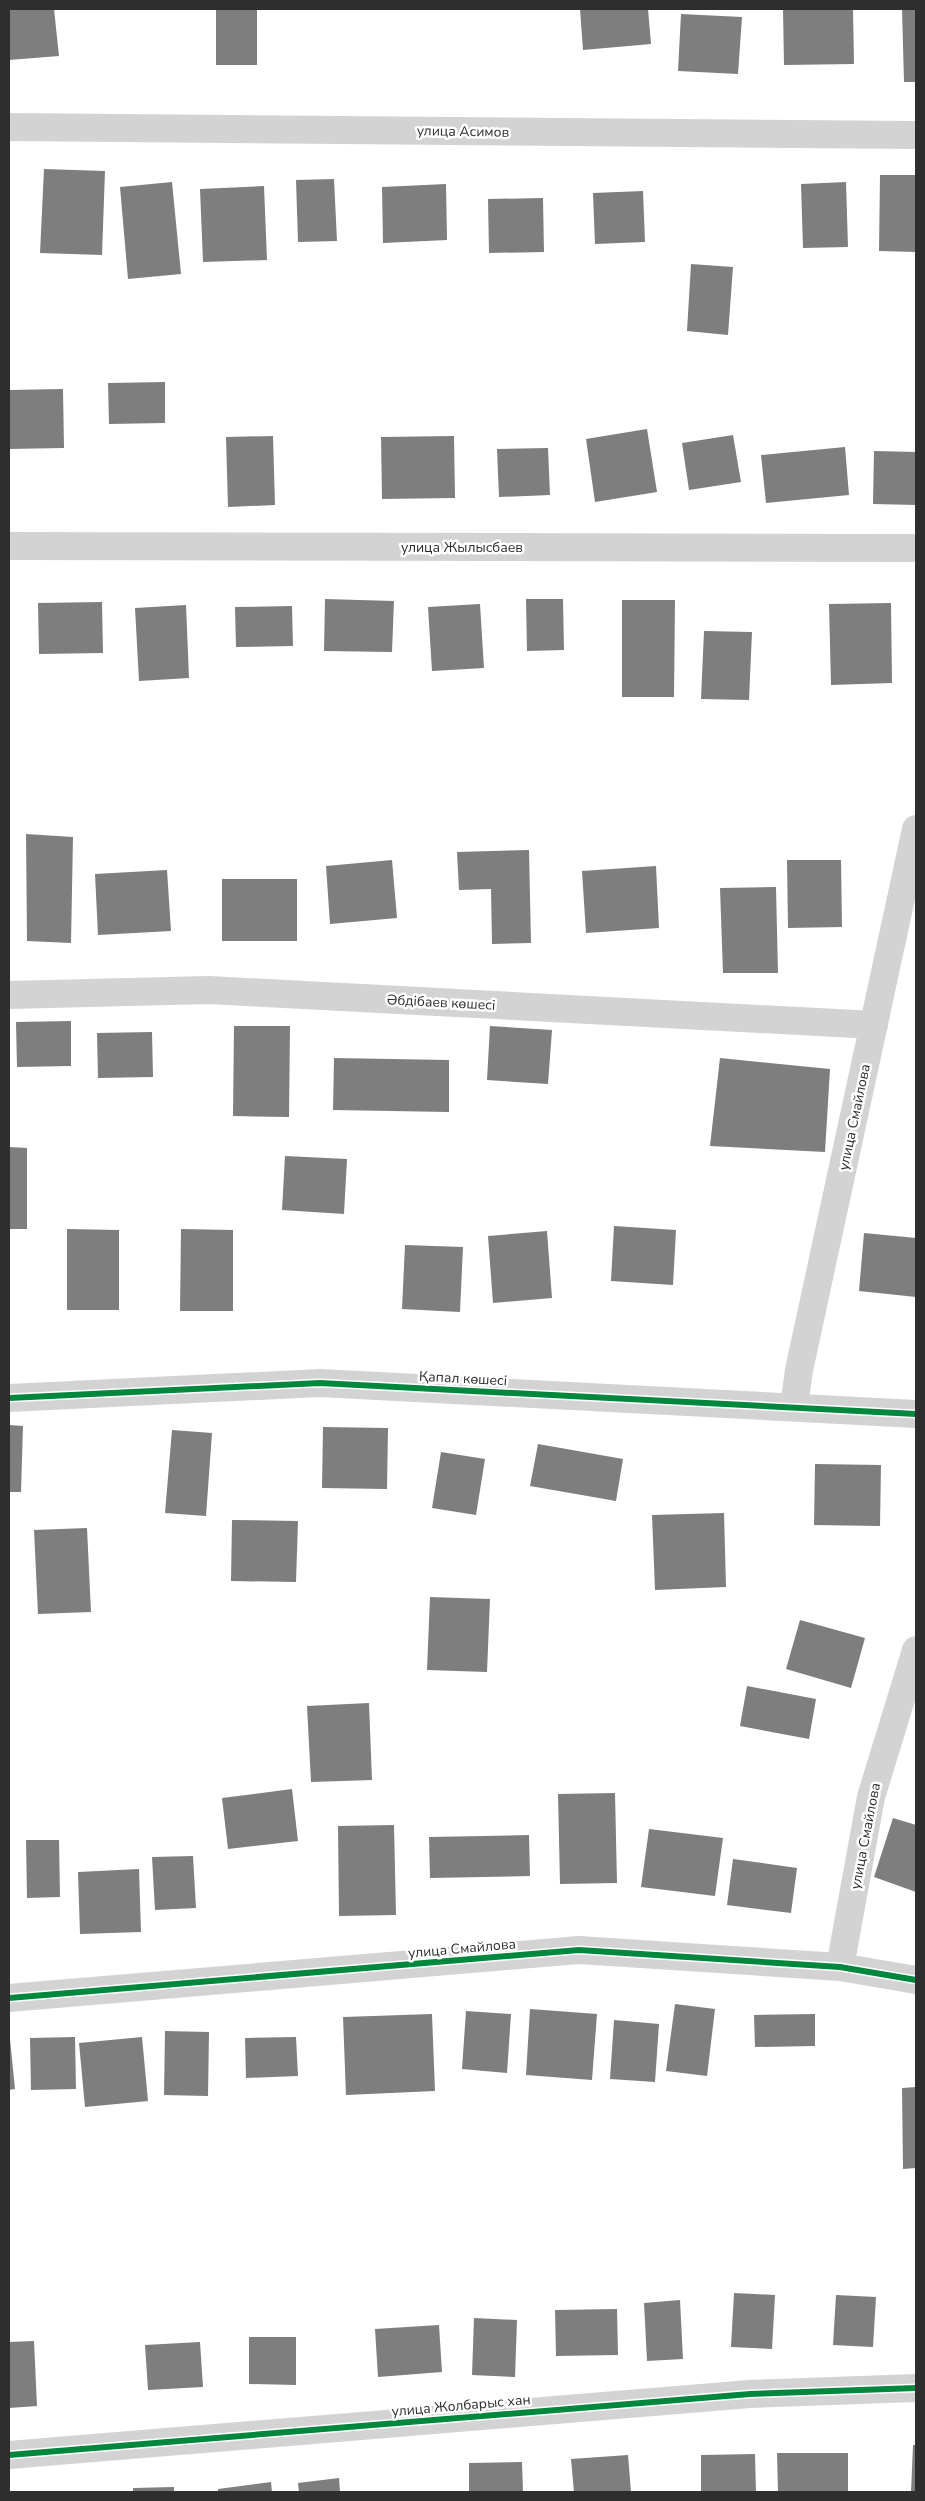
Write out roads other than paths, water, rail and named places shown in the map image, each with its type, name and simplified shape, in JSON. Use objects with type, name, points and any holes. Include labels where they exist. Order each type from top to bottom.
[{"type":"street","name":"улица Асимов","points":[[9,127],[916,135]]},
{"type":"street","name":"улица Жылысбаев","points":[[9,546],[916,548]]},
{"type":"street","name":"улица Смайлова","points":[[794,1407],[799,1370],[916,829]]},
{"type":"street","name":"Әбдібаев көшесі","points":[[9,995],[209,990],[874,1025]]},
{"type":"street","name":"Қапал көшесі","points":[[9,1398],[320,1384],[916,1414]]},
{"type":"street","name":"улица Смайлова","points":[[840,1966],[871,1797],[916,1650]]},
{"type":"street","name":"улица Смайлова","points":[[9,1998],[579,1950],[840,1966],[916,1980]]},
{"type":"street","name":"улица Жолбарыс хан","points":[[9,2455],[750,2394],[916,2388]]}]
